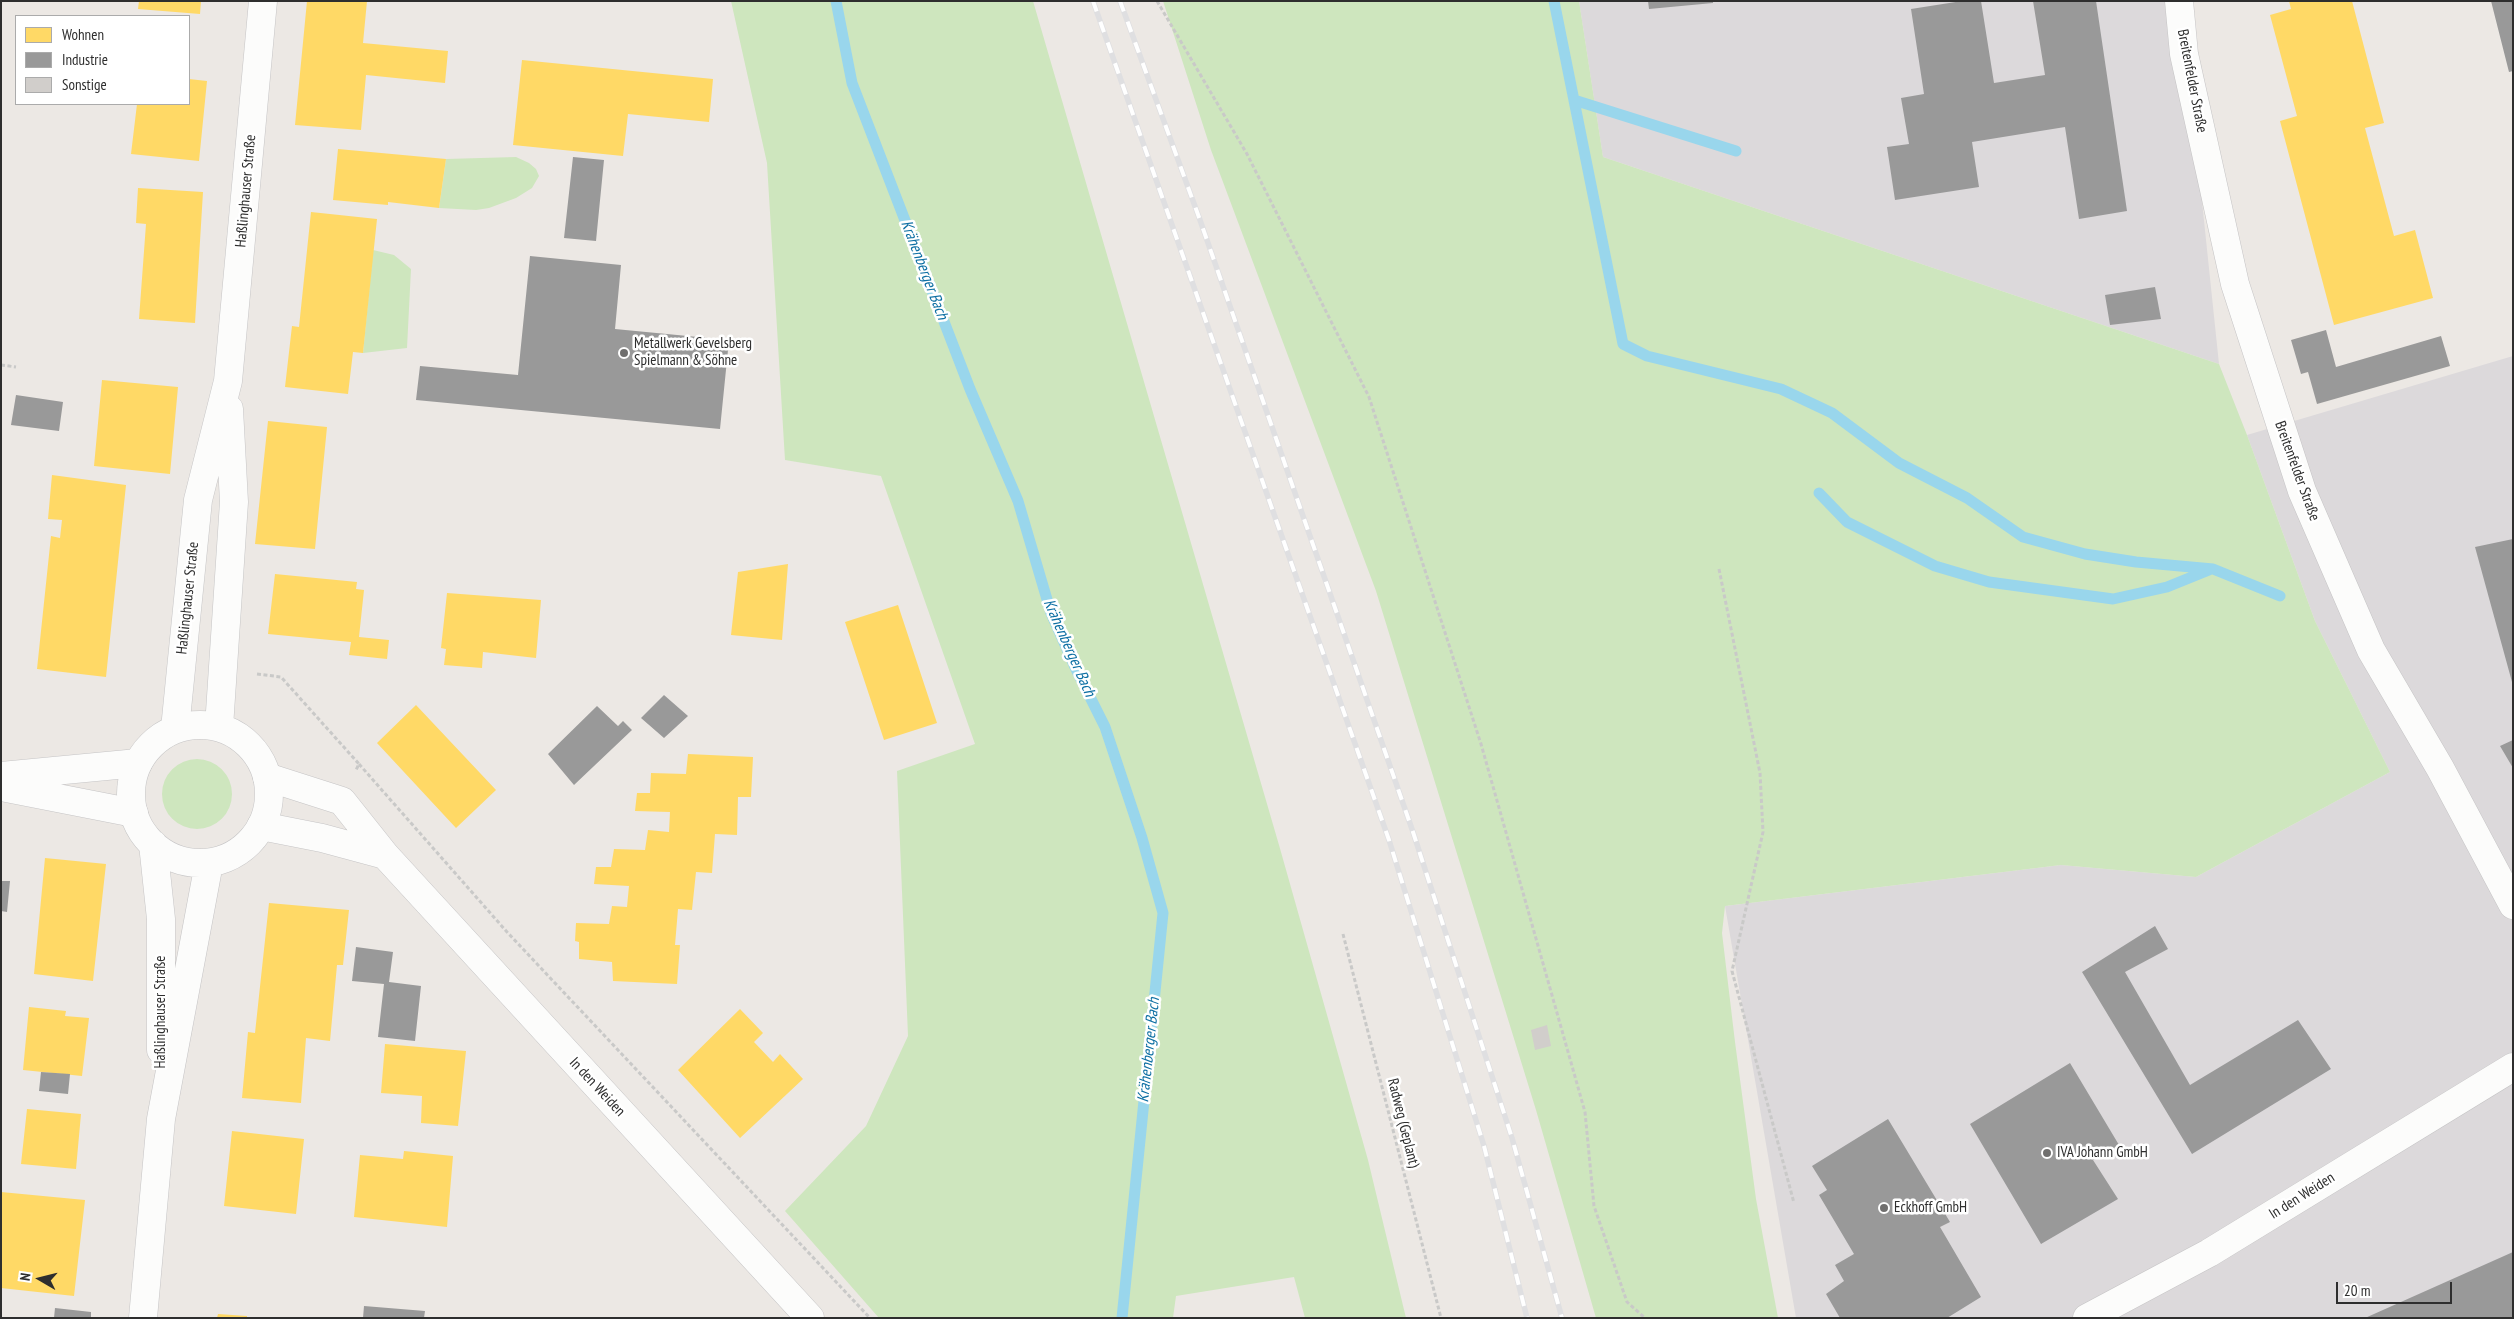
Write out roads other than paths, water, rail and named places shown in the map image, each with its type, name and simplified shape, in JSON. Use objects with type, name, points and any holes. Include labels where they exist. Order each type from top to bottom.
[{"type":"street","name":"Haßlinghauser Straße","points":[[219,727],[234,502],[228,381],[263,1]]},
{"type":"street","name":"Breitenfelder Straße","points":[[2179,1],[2184,54],[2235,284],[2302,491],[2371,650],[2440,768],[2513,905]]},
{"type":"street","name":"Haßlinghauser Straße","points":[[175,729],[198,500],[228,381]]},
{"type":"street","points":[[196,724],[219,727],[240,737],[257,754],[267,776],[269,802],[262,826],[248,844],[236,852],[209,862],[189,862],[170,856],[153,844],[141,830],[134,813],[132,788],[138,763],[154,743],[175,729],[196,724]]},
{"type":"street","points":[[1,776],[138,763]]},
{"type":"street","name":"In den Weiden","points":[[267,776],[342,801],[385,855],[810,1318]]},
{"type":"street","points":[[1,787],[134,813]]},
{"type":"street","points":[[262,826],[322,838],[385,855]]},
{"type":"street","name":"Haßlinghauser Straße","points":[[143,1318],[161,1119],[161,919],[153,844]]},
{"type":"street","name":"Haßlinghauser Straße","points":[[161,1119],[209,862]]},
{"type":"street","name":"In den Weiden","points":[[2087,1318],[2209,1253],[2513,1066]]},
{"type":"waterway","name":"Krähenberger Bach","points":[[836,1],[852,83],[970,389],[1018,501],[1051,613],[1105,727],[1142,838],[1163,913],[1122,1318]]},
{"type":"waterway","points":[[1554,1],[1623,344],[1647,356],[1781,389],[1832,413],[1899,463],[1967,498],[2023,537],[2085,554],[2136,562],[2213,569],[2280,596]]},
{"type":"waterway","points":[[1574,100],[1736,151]]},
{"type":"waterway","points":[[1819,493],[1847,522],[1935,566],[1989,582],[2113,599],[2167,587],[2209,570]]},
{"type":"railway","points":[[1093,1],[1389,840],[1484,1146],[1527,1318]]},
{"type":"railway","points":[[1120,1],[1200,220],[1413,832],[1512,1138],[1562,1318]]},
{"type":"place","name":"Metallwerk Gevelsberg Spielmann & Söhne","points":[[624,353]]},
{"type":"place","name":"IVA Johann GmbH","points":[[2047,1153]]},
{"type":"place","name":"Eckhoff GmbH","points":[[1884,1208]]}]
